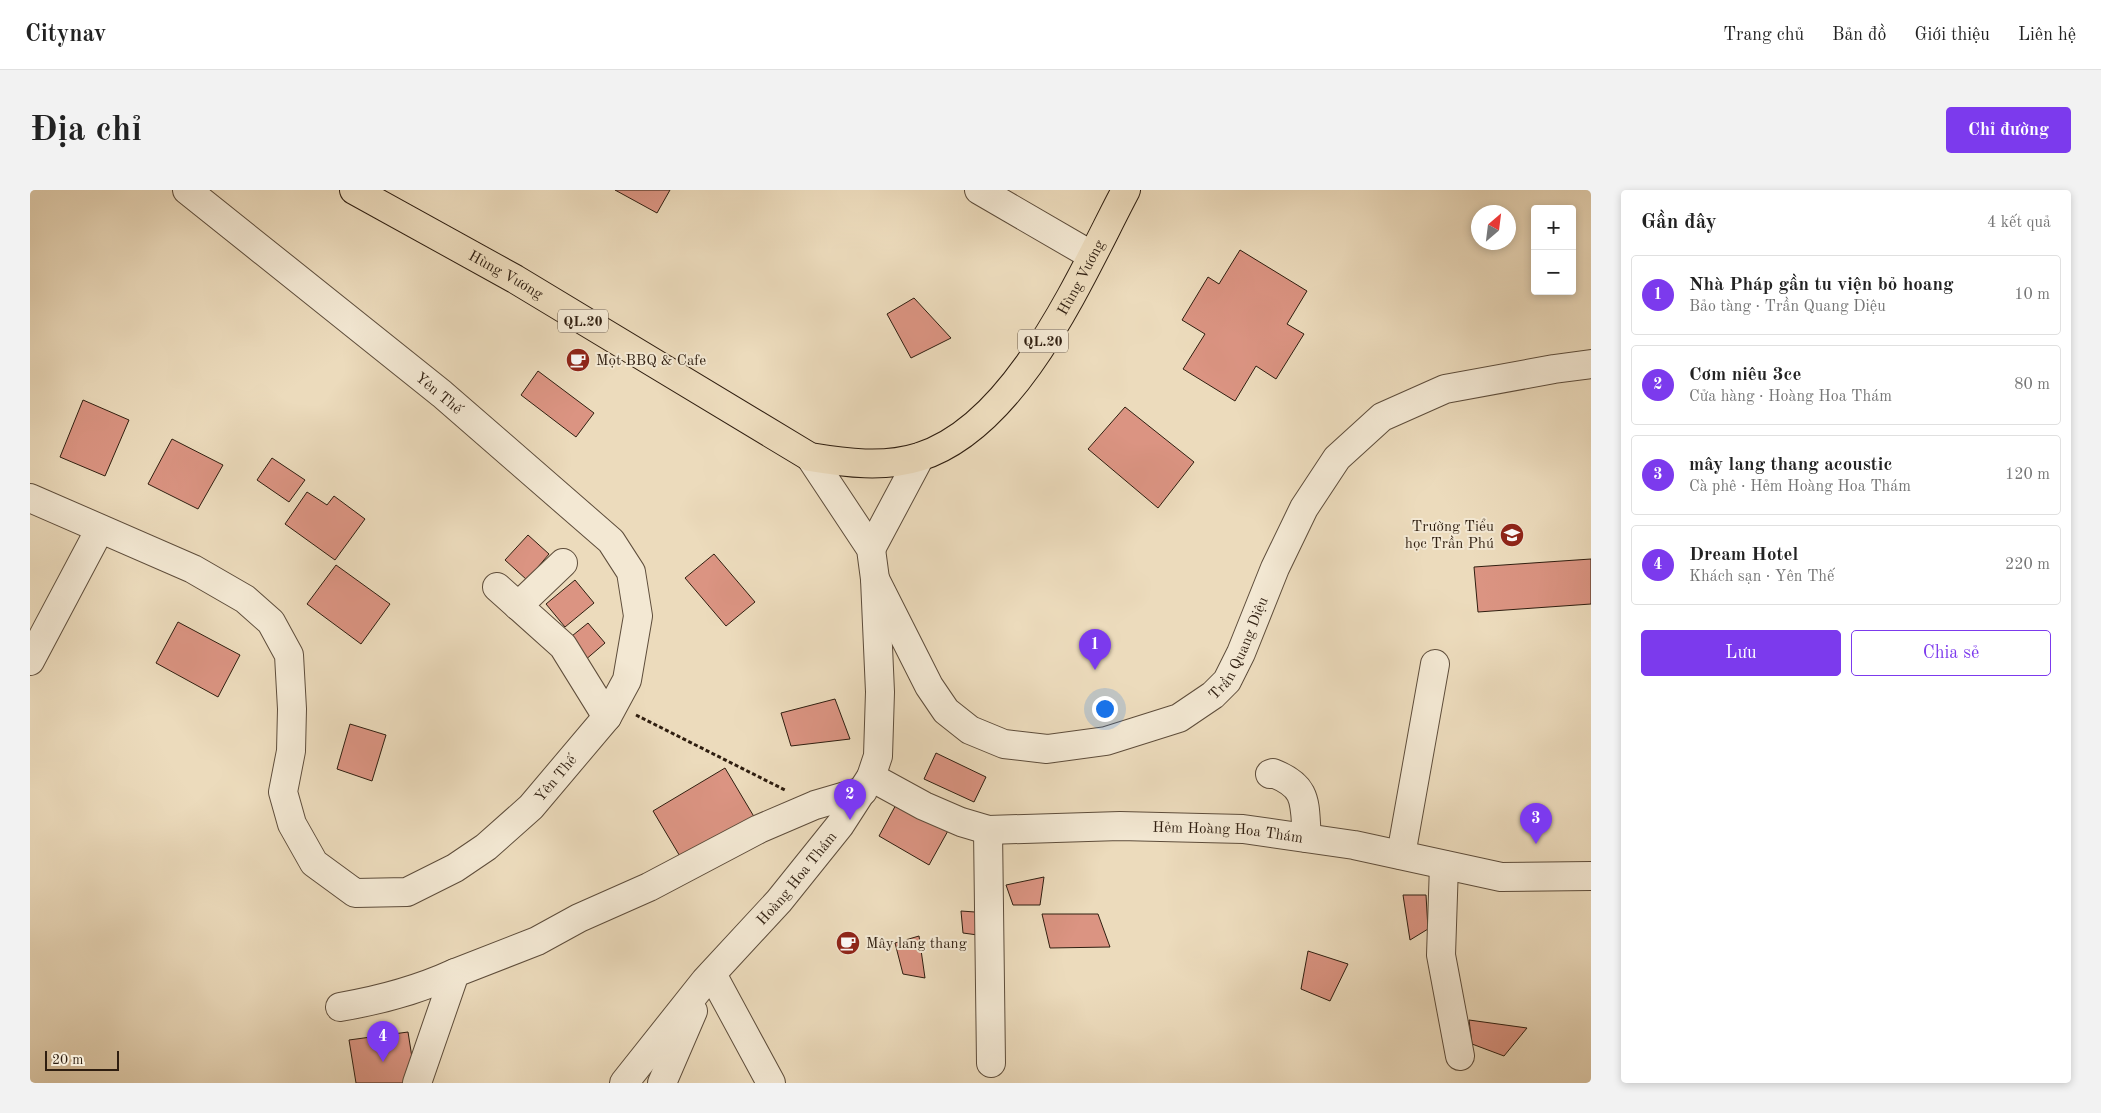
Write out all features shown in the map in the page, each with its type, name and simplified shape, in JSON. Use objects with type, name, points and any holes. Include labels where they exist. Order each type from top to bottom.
[{"type":"highway","name":"Hùng Vương","points":[[354,190],[515,279],[810,457],[844,462],[878,463],[920,457],[955,440],[992,411],[1046,338],[1071,296],[1126,190]]},
{"type":"street","name":"Yên Thế","points":[[30,498],[193,569],[245,599],[271,622],[289,655],[292,709],[290,751],[284,792],[292,824],[314,863],[355,893],[407,892],[455,868],[486,847],[531,807],[611,711],[627,680],[638,616],[630,572],[611,541],[442,394],[188,190]]},
{"type":"street","points":[[979,190],[1091,255]]},
{"type":"street","name":"Trần Quang Diệu","points":[[875,579],[929,686],[946,711],[970,730],[1004,744],[1047,749],[1106,741],[1179,718],[1213,695],[1228,681],[1275,568],[1304,508],[1336,458],[1382,417],[1444,389],[1591,364]]},
{"type":"street","points":[[810,457],[871,549],[920,457]]},
{"type":"street","points":[[30,662],[100,529]]},
{"type":"street","name":"Hoàng Hoa Thám","points":[[624,1083],[708,978],[779,901],[840,825],[867,784],[878,756],[880,692],[875,579],[871,549]]},
{"type":"street","points":[[518,606],[563,563]]},
{"type":"street","points":[[498,586],[562,646],[611,711]]},
{"type":"street","points":[[1401,855],[1435,664]]},
{"type":"street","points":[[1270,774],[1273,773],[1291,780],[1299,787],[1304,804],[1307,838]]},
{"type":"street","points":[[340,1007],[382,1000],[421,988],[537,941],[579,918],[649,887],[758,829],[867,784]]},
{"type":"street","name":"Hẻm Hoàng Hoa Thám","points":[[867,784],[961,822],[988,830],[1182,826],[1244,829],[1401,855],[1501,877],[1591,876]]},
{"type":"street","points":[[988,830],[991,1063]]},
{"type":"street","points":[[1444,865],[1441,955],[1460,1056]]},
{"type":"street","points":[[417,1083],[455,973]]},
{"type":"street","points":[[662,1083],[708,978]]},
{"type":"street","points":[[708,978],[771,1083]]},
{"type":"path","points":[[611,711],[814,805]]},
{"type":"building","points":[[615,190],[670,190],[657,213]]},
{"type":"building","points":[[1240,250],[1307,291],[1287,324],[1304,334],[1276,379],[1256,366],[1235,401],[1183,369],[1205,334],[1182,320],[1208,277],[1219,284]]},
{"type":"building","points":[[914,298],[951,338],[911,358],[887,314]]},
{"type":"building","points":[[538,371],[594,413],[576,437],[521,395]]},
{"type":"building","points":[[83,400],[129,420],[105,476],[60,457]]},
{"type":"building","points":[[1125,407],[1194,462],[1158,508],[1088,449]]},
{"type":"building","points":[[172,439],[223,465],[198,509],[148,484]]},
{"type":"building","points":[[272,458],[305,480],[289,502],[257,480]]},
{"type":"building","points":[[307,492],[327,505],[334,496],[365,519],[335,560],[285,524]]},
{"type":"building","points":[[528,535],[549,554],[527,580],[505,560]]},
{"type":"building","points":[[714,554],[755,602],[726,626],[685,578]]},
{"type":"building","points":[[1591,559],[1591,604],[1478,612],[1474,567]]},
{"type":"building","points":[[336,565],[390,604],[361,644],[307,604]]},
{"type":"building","points":[[575,580],[594,603],[565,627],[546,604]]},
{"type":"building","points":[[178,622],[240,655],[218,697],[156,663]]},
{"type":"building","points":[[588,623],[605,643],[584,661],[567,640]]},
{"type":"building","points":[[835,699],[850,739],[791,746],[781,713]]},
{"type":"building","points":[[350,724],[386,735],[372,781],[337,769]]},
{"type":"building","points":[[936,753],[986,777],[974,802],[924,779]]},
{"type":"building","points":[[725,768],[756,820],[684,863],[653,811]]},
{"type":"building","points":[[898,801],[949,829],[929,865],[879,836]]},
{"type":"building","points":[[1044,877],[1040,905],[1013,905],[1006,885]]},
{"type":"building","points":[[1403,895],[1426,895],[1428,929],[1410,940]]},
{"type":"building","points":[[961,911],[989,913],[985,936],[963,933]]},
{"type":"building","points":[[1042,914],[1098,914],[1110,947],[1050,948]]},
{"type":"building","points":[[919,936],[925,978],[903,974],[895,943]]},
{"type":"building","points":[[1308,951],[1348,964],[1330,1001],[1301,989]]},
{"type":"building","points":[[1469,1020],[1527,1028],[1504,1056],[1472,1044]]},
{"type":"building","points":[[408,1032],[416,1083],[356,1083],[349,1040]]},
{"type":"place","name":"Mọt BBQ & Cafe","points":[[578,360]]},
{"type":"place","name":"Trường Tiểu học Trần Phú","points":[[1512,535]]},
{"type":"place","name":"Nhà Pháp gần tu viện bỏ hoang","points":[[1095,670]]},
{"type":"place","name":"Cơm niêu 3ce","points":[[850,820]]},
{"type":"place","name":"mây lang thang acoustic","points":[[1536,844]]},
{"type":"place","name":"Mây lang thang","points":[[848,943]]},
{"type":"place","name":"Dream Hotel","points":[[383,1062]]}]
